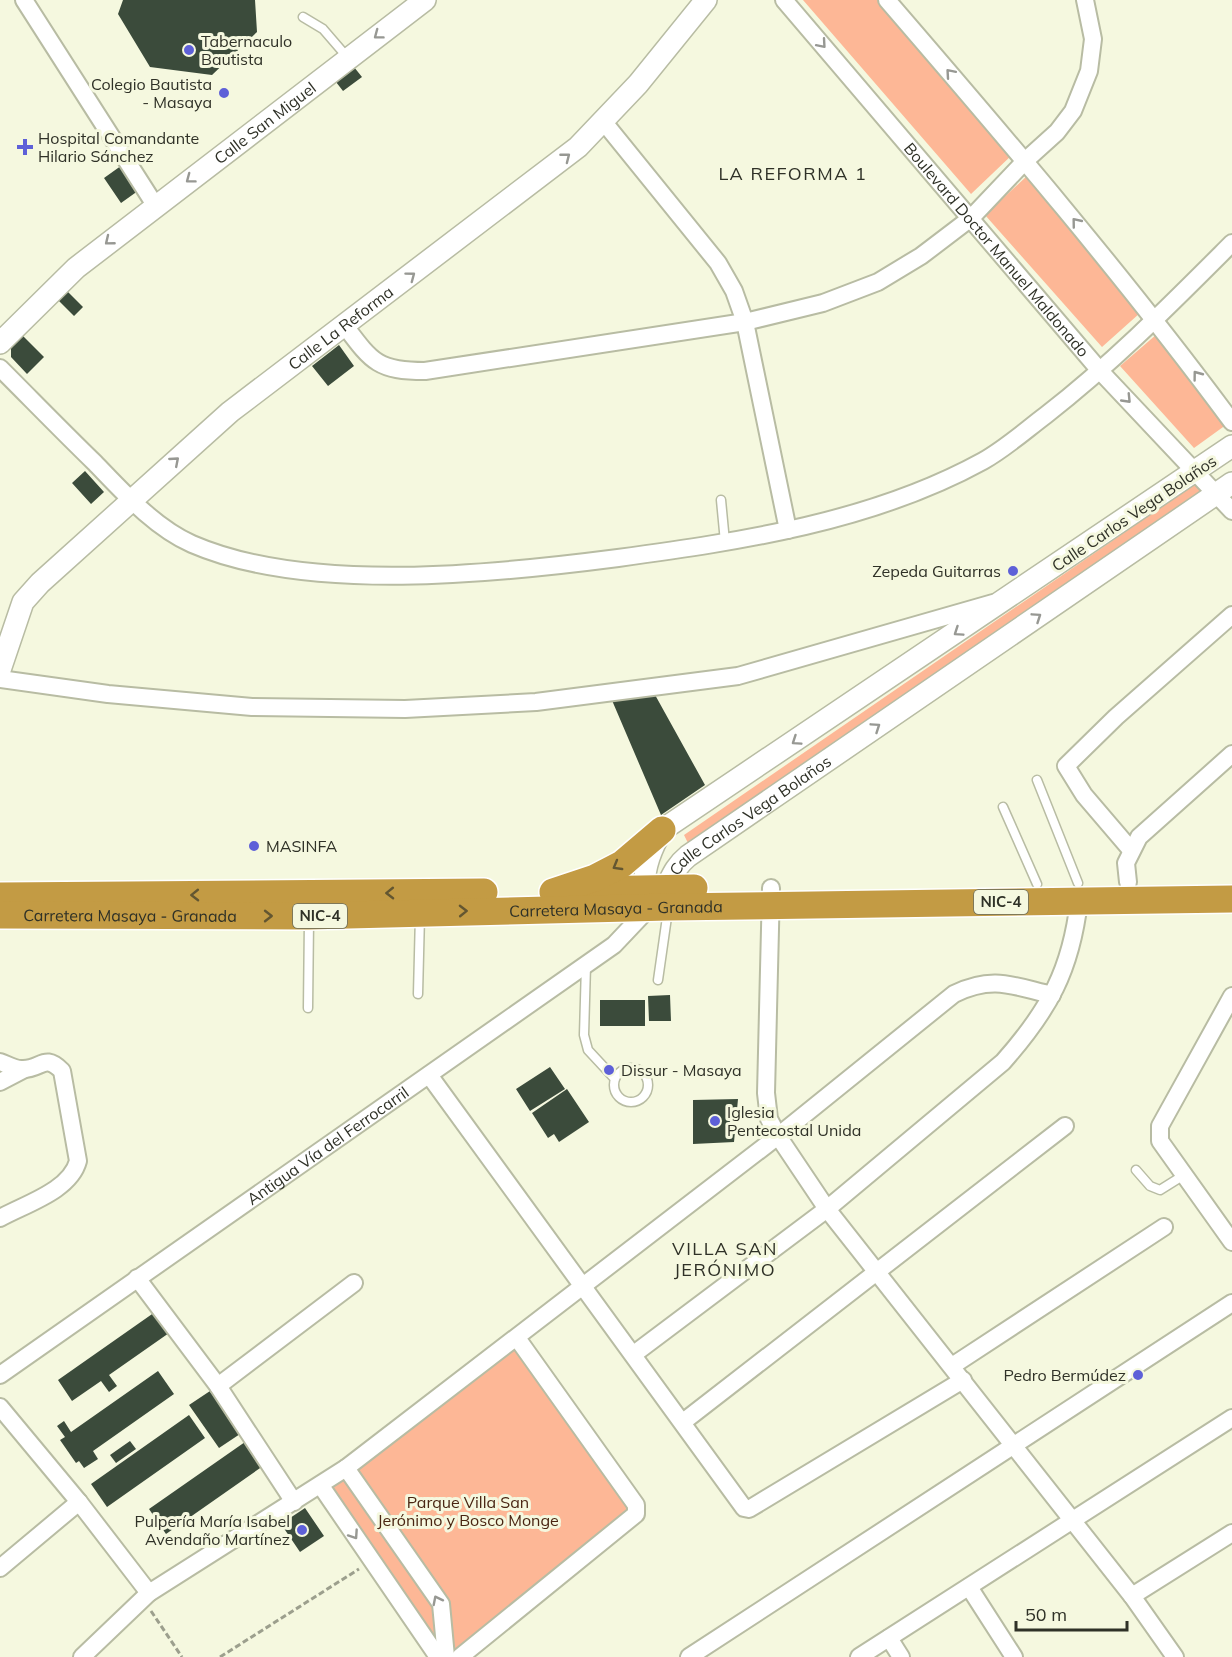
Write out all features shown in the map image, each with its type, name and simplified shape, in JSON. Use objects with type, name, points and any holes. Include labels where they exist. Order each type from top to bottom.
[{"type":"highway","points":[[553,892],[595,878],[622,864],[662,830]]},
{"type":"highway","name":"Carretera Masaya - Granada","points":[[770,897],[1037,884],[1079,892],[1128,882],[1232,882]]},
{"type":"highway","name":"Carretera Masaya - Granada","points":[[0,897],[553,892],[657,898]]},
{"type":"highway","name":"Carretera Masaya - Granada","points":[[0,915],[308,916],[657,898],[1079,892],[1232,899]]},
{"type":"street","points":[[24,0],[155,205]]},
{"type":"street","name":"Calle San Miguel","points":[[0,343],[76,268],[155,205],[425,0]]},
{"type":"street","name":"Calle La Reforma","points":[[0,670],[23,602],[40,583],[230,412],[578,147],[638,84],[706,0]]},
{"type":"street","name":"Boulevard Doctor Manuel Maldonado","points":[[784,0],[1101,372],[1195,471],[1224,488],[1232,511]]},
{"type":"street","points":[[887,0],[1026,160],[1156,319],[1232,422]]},
{"type":"street","points":[[345,326],[376,362],[390,369],[425,371],[745,322],[823,303],[878,282],[921,256],[971,218],[1026,160],[1057,132],[1073,111],[1089,72],[1093,39],[1085,0]]},
{"type":"street","points":[[603,121],[718,263],[734,291],[745,322],[788,530]]},
{"type":"street","points":[[0,368],[131,499],[159,524],[189,543],[233,558],[320,572],[458,574],[556,566],[725,542],[788,530],[853,514],[932,486],[961,472],[1014,440],[1101,372],[1232,243]]},
{"type":"street","name":"Calle Carlos Vega Bolaños","points":[[657,898],[651,850],[662,830],[1009,599],[1232,446]]},
{"type":"street","name":"Calle Carlos Vega Bolaños","points":[[657,898],[672,870],[688,856],[1224,488]]},
{"type":"street","points":[[0,679],[108,694],[252,708],[405,709],[536,702],[738,675],[1009,599]]},
{"type":"street","points":[[1131,850],[1084,795],[1066,765],[1116,717],[1232,615]]},
{"type":"street","points":[[1128,882],[1126,863],[1139,837],[1231,757]]},
{"type":"street","points":[[634,1354],[827,1209],[1003,1062],[1024,1038],[1052,994],[1075,938],[1079,892]]},
{"type":"street","points":[[770,897],[766,1093],[770,1119],[778,1136],[827,1209],[1132,1596],[1175,1657]]},
{"type":"street","name":"Antigua Vía del Ferrocarril","points":[[0,1375],[614,945],[657,898]]},
{"type":"street","points":[[82,1657],[146,1596],[346,1468],[778,1136],[954,994],[975,984],[995,983],[1052,994]]},
{"type":"street","points":[[1232,996],[1161,1126],[1160,1141],[1232,1242]]},
{"type":"street","points":[[0,1062],[23,1070]]},
{"type":"street","points":[[0,1082],[23,1070],[47,1062],[56,1064],[62,1071],[78,1161],[75,1173],[64,1183],[0,1218]]},
{"type":"street","points":[[429,1075],[581,1286],[634,1354],[740,1505],[749,1509],[963,1380]]},
{"type":"street","points":[[683,1422],[1065,1126]]},
{"type":"street","points":[[952,1366],[1164,1227]]},
{"type":"street","points":[[137,1278],[218,1386],[294,1502]]},
{"type":"street","points":[[218,1386],[354,1283]]},
{"type":"street","points":[[689,1657],[1232,1303]]},
{"type":"street","points":[[460,1657],[636,1514],[637,1510],[517,1338]]},
{"type":"street","points":[[0,1407],[79,1502],[146,1596]]},
{"type":"street","points":[[859,1657],[1232,1418]]},
{"type":"street","points":[[346,1468],[441,1604],[446,1657]]},
{"type":"street","points":[[321,1486],[438,1657]]},
{"type":"street","points":[[0,1568],[79,1502]]},
{"type":"street","points":[[1132,1596],[1232,1533]]},
{"type":"street","points":[[969,1587],[1014,1657]]},
{"type":"street","points":[[889,1638],[901,1657]]},
{"type":"lane","points":[[303,17],[323,29],[348,58]]},
{"type":"lane","points":[[721,500],[725,542]]},
{"type":"lane","points":[[1037,780],[1079,892]]},
{"type":"lane","points":[[1003,807],[1037,884]]},
{"type":"lane","points":[[657,898],[658,980]]},
{"type":"lane","points":[[418,994],[420,912]]},
{"type":"lane","points":[[308,916],[308,1008]]},
{"type":"lane","points":[[586,964],[584,1035],[588,1050],[615,1079],[615,1089],[619,1097],[627,1102],[637,1101],[645,1096],[648,1087],[646,1078],[639,1071],[630,1069],[621,1072],[615,1079]]},
{"type":"lane","points":[[1136,1170],[1150,1186],[1160,1190],[1185,1175]]},
{"type":"path","points":[[220,1657],[371,1561]]},
{"type":"path","points":[[146,1596],[182,1657]]},
{"type":"green space","points":[[803,0],[877,0],[1013,154],[971,194]]},
{"type":"green space","points":[[1028,175],[1140,313],[1102,347],[985,215]]},
{"type":"green space","points":[[1157,334],[1230,422],[1194,448],[1120,366]]},
{"type":"green space","points":[[1198,482],[1206,494],[689,845],[684,835]]},
{"type":"green space","name":"Parque Villa San Jerónimo y Bosco Monge","points":[[517,1338],[636,1505],[460,1657],[439,1657],[321,1486]]},
{"type":"building","name":"Tabernaculo Bautista","points":[[123,0],[255,0],[257,32],[212,75],[150,67],[118,14]]},
{"type":"building","points":[[354,67],[362,77],[343,91],[336,82]]},
{"type":"building","points":[[125,163],[142,188],[121,203],[104,178]]},
{"type":"building","points":[[66,290],[83,307],[74,316],[57,299]]},
{"type":"building","points":[[23,336],[44,357],[27,374],[11,357],[11,347]]},
{"type":"building","points":[[339,345],[354,366],[328,386],[312,366]]},
{"type":"building","points":[[85,471],[104,492],[91,504],[72,483]]},
{"type":"building","points":[[654,693],[705,785],[661,815],[611,698]]},
{"type":"building","points":[[670,995],[671,1021],[649,1021],[648,996]]},
{"type":"building","points":[[600,1000],[645,1000],[645,1026],[600,1026]]},
{"type":"building","points":[[550,1067],[565,1089],[530,1111],[516,1089]]},
{"type":"building","points":[[567,1089],[589,1122],[559,1142],[554,1134],[548,1138],[532,1113]]},
{"type":"building","name":"Iglesia Pentecostal Unida","points":[[738,1099],[734,1142],[693,1144],[693,1100]]},
{"type":"building","points":[[155,1312],[169,1333],[109,1375],[117,1386],[109,1392],[101,1381],[72,1401],[58,1380]]},
{"type":"building","points":[[158,1371],[174,1394],[93,1451],[98,1459],[84,1468],[79,1461],[76,1463],[60,1440],[65,1437],[57,1426],[64,1421],[71,1432]]},
{"type":"building","points":[[210,1391],[240,1434],[219,1448],[189,1405]]},
{"type":"building","points":[[189,1415],[205,1438],[107,1507],[91,1484]]},
{"type":"building","points":[[130,1441],[136,1449],[116,1463],[110,1455]]},
{"type":"building","points":[[245,1442],[263,1466],[166,1534],[149,1509]]},
{"type":"building","name":"Pulpería María Isabel Avendaño Martínez","points":[[305,1508],[324,1536],[300,1552],[281,1524]]},
{"type":"place","name":"Tabernaculo Bautista","points":[[189,50]]},
{"type":"place","name":"Colegio Bautista - Masaya","points":[[224,93]]},
{"type":"place","name":"Hospital Comandante Hilario Sánchez","points":[[25,147]]},
{"type":"place","name":"Zepeda Guitarras","points":[[1013,571]]},
{"type":"place","name":"MASINFA","points":[[254,846]]},
{"type":"place","name":"Dissur - Masaya","points":[[609,1070]]},
{"type":"place","name":"Iglesia Pentecostal Unida","points":[[715,1121]]},
{"type":"place","name":"Pedro Bermúdez","points":[[1138,1375]]},
{"type":"place","name":"Pulpería María Isabel Avendaño Martínez","points":[[302,1530]]},
{"type":"district","name":"LA REFORMA 1","points":[[793,174]]},
{"type":"district","name":"VILLA SAN JERÓNIMO","points":[[725,1259]]}]
